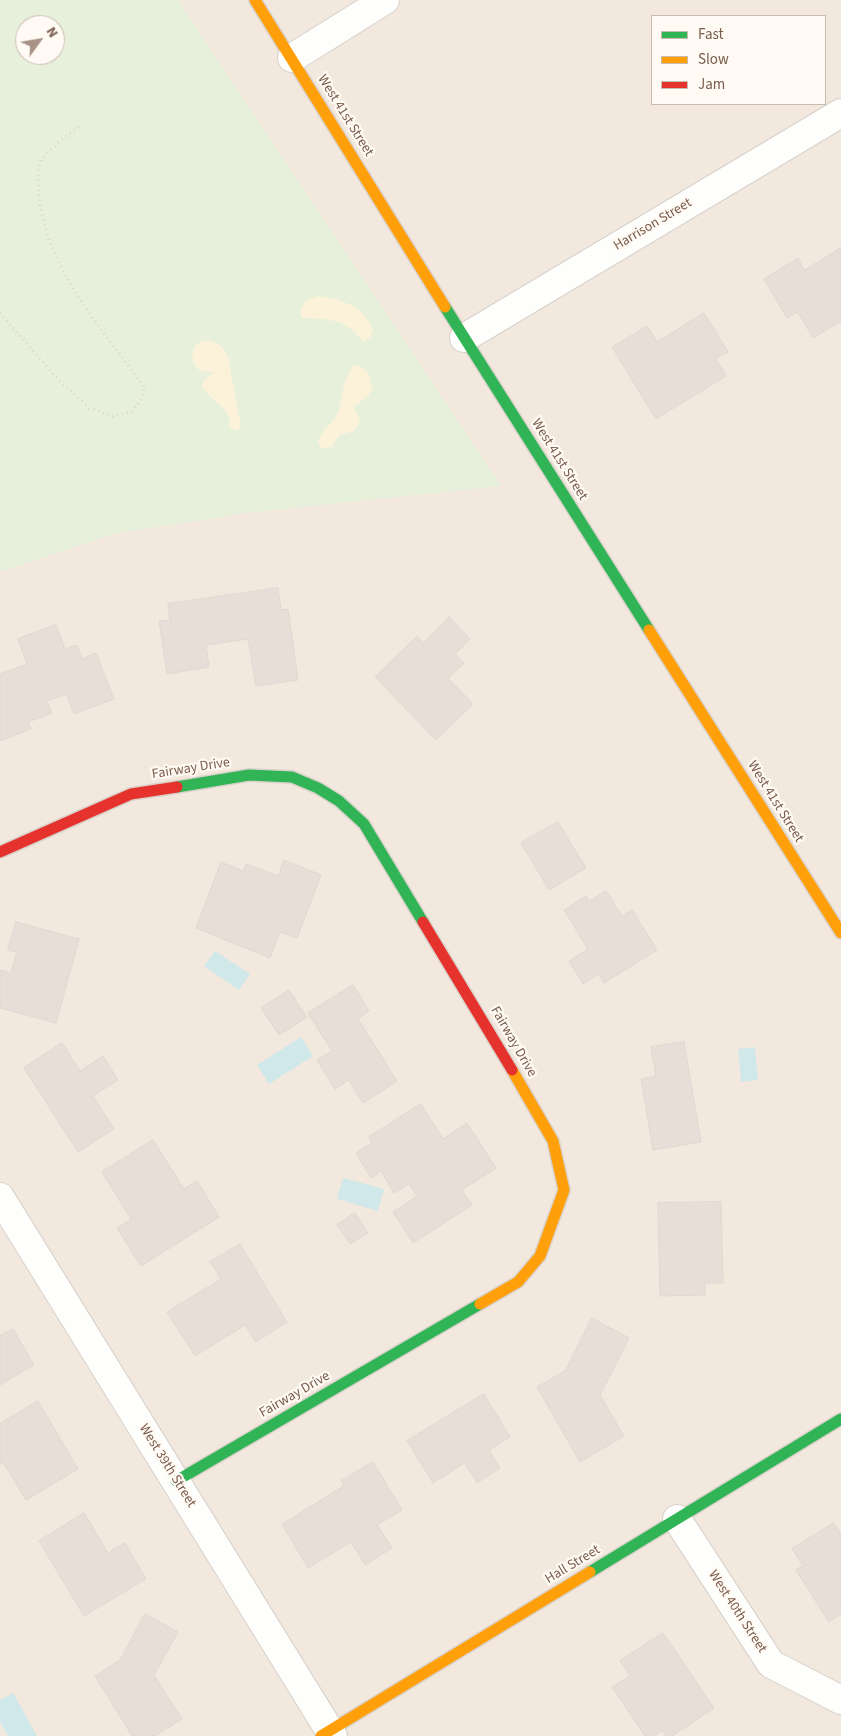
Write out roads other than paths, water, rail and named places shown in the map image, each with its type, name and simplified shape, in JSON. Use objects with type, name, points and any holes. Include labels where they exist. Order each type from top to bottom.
[{"type":"street","name":"West 41st Street","points":[[255,0],[464,338],[841,933]]},
{"type":"street","points":[[292,58],[385,0]]},
{"type":"street","name":"Harrison Street","points":[[464,338],[841,113]]},
{"type":"street","name":"Fairway Drive","points":[[0,852],[131,794],[249,775],[292,777],[318,788],[339,801],[364,824],[494,1038],[553,1140],[564,1190],[540,1256],[518,1282],[176,1482]]},
{"type":"street","name":"West 39th Street","points":[[0,1197],[176,1482],[328,1734]]},
{"type":"street","name":"Hall Street","points":[[328,1734],[841,1419]]},
{"type":"street","name":"West 40th Street","points":[[677,1519],[770,1664],[841,1700]]},
{"type":"water","points":[[215,951],[250,974],[239,990],[204,966]]},
{"type":"water","points":[[301,1037],[313,1056],[269,1084],[257,1065]]},
{"type":"water","points":[[755,1047],[758,1080],[741,1082],[738,1049]]},
{"type":"water","points":[[343,1178],[384,1189],[378,1211],[337,1199]]},
{"type":"water","points":[[13,1693],[37,1736],[8,1736],[0,1722],[0,1700]]}]
